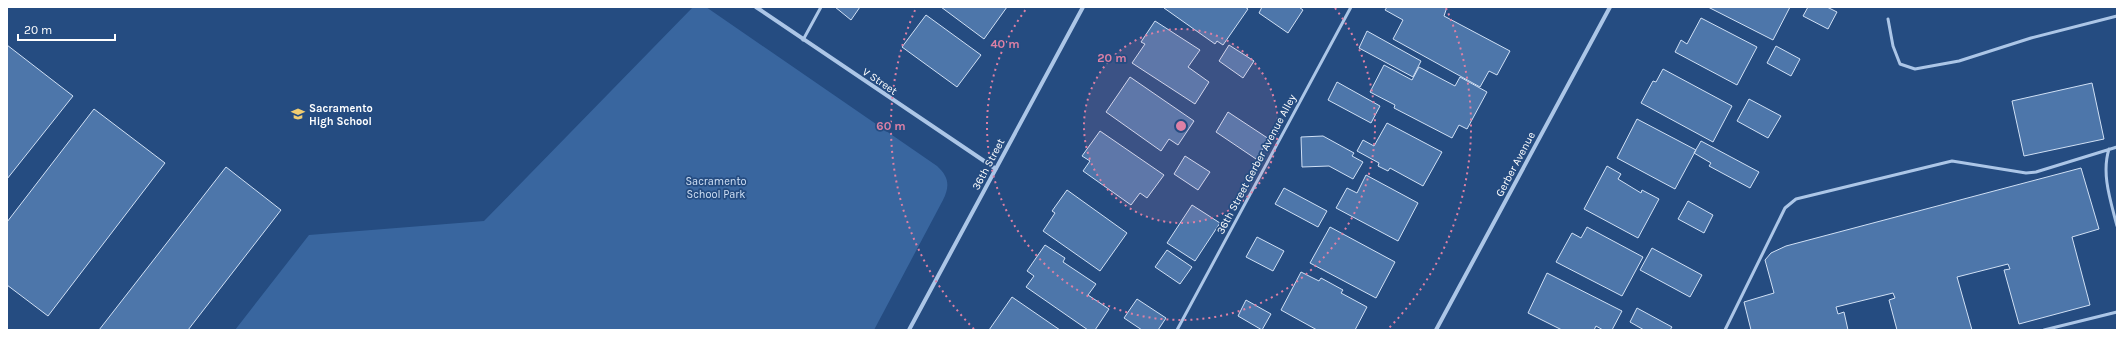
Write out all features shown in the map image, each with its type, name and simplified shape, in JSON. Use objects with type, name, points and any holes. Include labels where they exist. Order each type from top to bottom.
[{"type":"street","name":"V Street","points":[[756,7],[996,169]]},
{"type":"street","name":"36th Street","points":[[909,330],[1083,7]]},
{"type":"street","name":"Gerber Avenue","points":[[1436,330],[1610,7]]},
{"type":"lane","points":[[803,40],[821,7]]},
{"type":"lane","name":"36th Street Gerber Avenue Alley","points":[[1177,330],[1351,7]]},
{"type":"lane","points":[[1888,19],[1893,46],[1900,64],[1915,69],[1959,61],[2031,38],[2117,16]]},
{"type":"lane","points":[[1725,330],[1785,208],[1796,199],[1952,161],[2026,172],[2036,172],[2117,147]]},
{"type":"lane","points":[[2109,149],[2106,159],[2107,182],[2117,226]]},
{"type":"lane","points":[[2044,330],[2117,312]]},
{"type":"green space","name":"Sacramento School Park","points":[[693,7],[706,7],[937,166],[944,174],[947,182],[947,190],[943,200],[874,330],[235,330],[309,235],[484,221]]},
{"type":"building","points":[[835,7],[860,7],[851,20]]},
{"type":"building","points":[[941,7],[1007,7],[984,39]]},
{"type":"building","points":[[1245,7],[1248,9],[1223,45],[1217,41],[1215,44],[1164,8]]},
{"type":"building","points":[[1262,7],[1299,7],[1303,10],[1288,33],[1259,13]]},
{"type":"building","points":[[1387,7],[1447,7],[1444,16],[1510,51],[1497,75],[1489,71],[1480,87],[1393,39],[1403,20],[1385,10]]},
{"type":"building","points":[[1708,7],[1790,7],[1773,40]]},
{"type":"building","points":[[1808,7],[1827,7],[1837,12],[1828,29],[1803,16]]},
{"type":"building","points":[[926,15],[981,55],[957,87],[902,47]]},
{"type":"building","points":[[1701,18],[1757,47],[1737,85],[1675,52],[1681,40],[1687,44]]},
{"type":"building","points":[[1155,21],[1200,50],[1188,67],[1209,82],[1195,104],[1132,63],[1145,44],[1141,42]]},
{"type":"building","points":[[1367,31],[1421,61],[1413,77],[1359,48]]},
{"type":"building","points":[[7,45],[73,96],[7,179]]},
{"type":"building","points":[[1229,45],[1254,61],[1243,78],[1219,61]]},
{"type":"building","points":[[1776,46],[1800,59],[1791,76],[1767,63]]},
{"type":"building","points":[[1384,65],[1412,80],[1419,67],[1455,86],[1460,77],[1487,92],[1467,129],[1459,125],[1452,138],[1394,108],[1395,105],[1370,92]]},
{"type":"building","points":[[1663,69],[1732,106],[1713,142],[1641,103],[1653,81],[1656,82]]},
{"type":"building","points":[[1130,77],[1194,121],[1178,145],[1169,139],[1161,151],[1106,112]]},
{"type":"building","points":[[1337,82],[1380,106],[1371,123],[1328,100]]},
{"type":"building","points":[[2092,83],[2104,139],[2024,156],[2012,101]]},
{"type":"building","points":[[1749,99],[1781,116],[1768,138],[1737,121]]},
{"type":"building","points":[[94,109],[165,163],[48,316],[7,285],[7,222]]},
{"type":"building","points":[[1228,112],[1269,139],[1256,159],[1216,132]]},
{"type":"building","points":[[1637,119],[1696,150],[1675,189],[1617,158]]},
{"type":"building","points":[[1387,123],[1442,152],[1423,186],[1390,168],[1388,171],[1378,166],[1379,163],[1357,151],[1363,140],[1374,146]]},
{"type":"building","points":[[1100,131],[1164,175],[1147,198],[1140,193],[1131,205],[1083,171],[1090,161],[1082,156]]},
{"type":"building","points":[[1323,136],[1354,153],[1352,156],[1363,162],[1353,179],[1329,166],[1302,167],[1301,137]]},
{"type":"building","points":[[1701,141],[1759,172],[1750,188],[1709,166],[1711,163],[1694,153]]},
{"type":"building","points":[[1185,156],[1210,172],[1198,190],[1174,174]]},
{"type":"building","points":[[1607,166],[1621,174],[1618,179],[1641,193],[1642,190],[1659,199],[1638,238],[1584,209]]},
{"type":"building","points":[[226,167],[281,210],[188,330],[99,330]]},
{"type":"building","points":[[2081,168],[2099,229],[2072,237],[2090,305],[2019,324],[2004,270],[2010,269],[2008,264],[1957,277],[1972,330],[1897,330],[1889,300],[1895,298],[1893,293],[1836,307],[1838,314],[1844,312],[1848,330],[1751,330],[1744,302],[1774,293],[1765,260],[1771,253],[1786,246]]},
{"type":"building","points":[[1366,175],[1418,203],[1398,241],[1336,208],[1347,188],[1357,193]]},
{"type":"building","points":[[1284,188],[1327,211],[1318,227],[1275,204]]},
{"type":"building","points":[[1067,190],[1127,233],[1100,271],[1043,231],[1055,213],[1052,211]]},
{"type":"building","points":[[1688,201],[1713,215],[1704,233],[1678,219]]},
{"type":"building","points":[[1192,205],[1220,223],[1195,261],[1167,243]]},
{"type":"building","points":[[1330,227],[1395,262],[1376,298],[1310,263]]},
{"type":"building","points":[[1587,227],[1643,257],[1622,296],[1556,262],[1572,233],[1581,238]]},
{"type":"building","points":[[1257,237],[1284,251],[1273,271],[1246,257]]},
{"type":"building","points":[[1045,245],[1065,258],[1063,262],[1096,284],[1088,295],[1109,309],[1095,330],[1088,330],[1026,287],[1034,276],[1027,271]]},
{"type":"building","points":[[1652,248],[1702,275],[1690,297],[1640,270]]},
{"type":"building","points":[[1167,250],[1192,267],[1180,284],[1155,267]]},
{"type":"building","points":[[1301,272],[1319,281],[1321,278],[1343,290],[1341,293],[1367,307],[1355,330],[1317,330],[1281,310]]},
{"type":"building","points":[[1547,273],[1622,311],[1612,330],[1603,330],[1596,326],[1594,330],[1562,330],[1528,313]]},
{"type":"building","points":[[1012,297],[1060,330],[989,330]]},
{"type":"building","points":[[1137,299],[1166,318],[1158,330],[1142,330],[1124,318]]},
{"type":"building","points":[[1246,300],[1271,314],[1262,330],[1238,316]]},
{"type":"building","points":[[1637,308],[1672,327],[1670,330],[1644,330],[1630,322]]},
{"type":"place","name":"Sacramento High School","points":[[298,114]]}]
